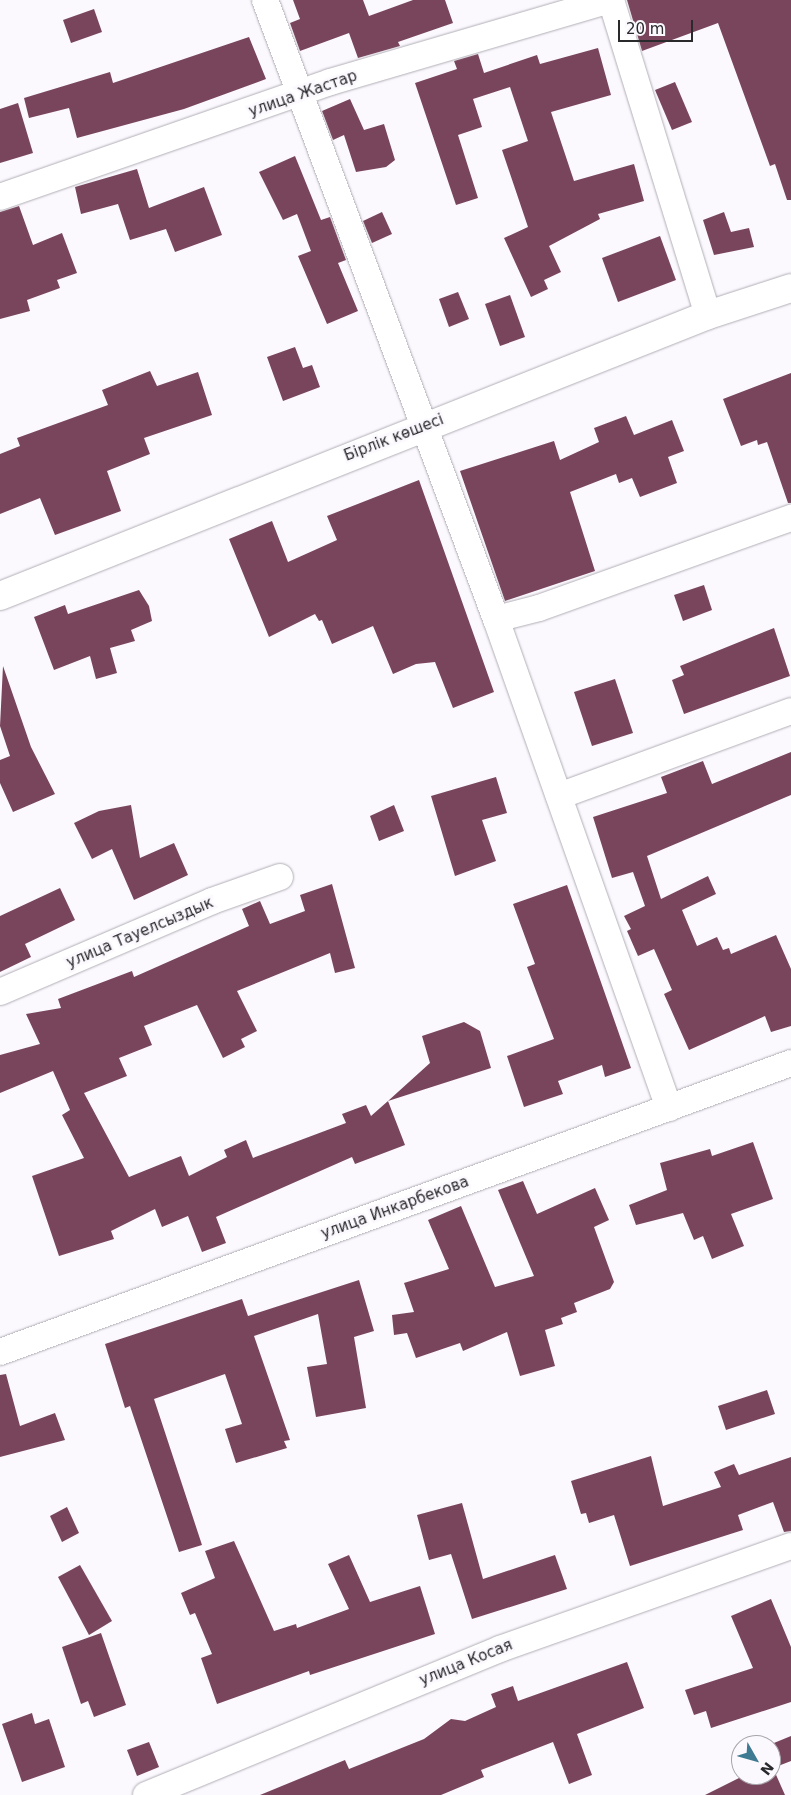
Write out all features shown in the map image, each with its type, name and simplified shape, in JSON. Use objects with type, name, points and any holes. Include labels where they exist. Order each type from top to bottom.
[{"type":"main road","name":"Бірлік көшесі","points":[[0,596],[708,315],[791,288]]},
{"type":"street","points":[[265,0],[496,619],[669,1108]]},
{"type":"street","points":[[610,0],[708,315]]},
{"type":"street","name":"улица Жастар","points":[[0,197],[300,96],[330,82],[610,0]]},
{"type":"street","points":[[496,619],[539,608],[791,518]]},
{"type":"street","points":[[559,796],[791,711]]},
{"type":"street","name":"улица Тауелсыздык","points":[[0,992],[212,901],[280,876]]},
{"type":"street","name":"улица Инкарбекова","points":[[0,1352],[791,1063]]},
{"type":"street","name":"улица Косая","points":[[146,1795],[500,1649],[791,1546]]},
{"type":"building","points":[[293,0],[363,0],[369,16],[413,0],[445,0],[453,23],[398,42],[400,46],[358,58],[349,33],[300,51],[290,23],[300,19]]},
{"type":"building","points":[[627,0],[791,0],[791,200],[787,200],[775,164],[770,166],[718,23],[642,51]]},
{"type":"building","points":[[94,9],[102,32],[71,43],[63,20]]},
{"type":"building","points":[[249,37],[266,79],[184,109],[77,138],[69,108],[29,118],[24,98],[110,72],[113,83]]},
{"type":"building","points":[[598,48],[611,95],[551,112],[574,181],[634,164],[644,201],[598,214],[600,219],[549,246],[561,272],[544,280],[548,289],[531,297],[504,238],[528,227],[502,150],[528,141],[510,87],[473,99],[482,127],[458,135],[478,198],[456,205],[415,83],[457,69],[454,61],[478,54],[484,73],[537,55],[540,64]]},
{"type":"building","points":[[675,82],[692,122],[672,130],[655,90]]},
{"type":"building","points":[[350,99],[364,130],[384,124],[395,160],[386,167],[356,172],[344,135],[333,140],[322,111]]},
{"type":"building","points":[[18,103],[33,153],[0,163],[0,109]]},
{"type":"building","points":[[295,156],[321,220],[330,217],[346,260],[338,263],[358,311],[327,324],[298,256],[311,251],[297,214],[283,220],[259,172]]},
{"type":"building","points":[[137,169],[149,208],[204,187],[222,235],[175,252],[166,229],[130,240],[118,204],[81,214],[75,187]]},
{"type":"building","points":[[19,206],[33,245],[62,233],[77,273],[57,280],[60,288],[27,300],[30,311],[0,319],[0,212]]},
{"type":"building","points":[[382,212],[392,234],[372,243],[363,221]]},
{"type":"building","points":[[724,212],[731,232],[749,228],[754,247],[714,255],[703,220]]},
{"type":"building","points":[[660,236],[676,280],[618,302],[602,258]]},
{"type":"building","points":[[458,292],[469,319],[449,327],[439,299]]},
{"type":"building","points":[[510,295],[525,337],[500,346],[485,304]]},
{"type":"building","points":[[295,347],[303,368],[312,365],[320,387],[283,401],[267,357]]},
{"type":"building","points":[[150,371],[157,386],[198,372],[212,415],[144,438],[150,454],[107,471],[121,511],[55,535],[40,498],[0,514],[0,454],[20,446],[17,438],[108,405],[102,390]]},
{"type":"building","points":[[791,373],[791,503],[788,503],[767,442],[758,445],[757,440],[741,446],[723,399]]},
{"type":"building","points":[[626,416],[634,435],[672,420],[684,451],[668,457],[677,483],[640,497],[632,478],[619,483],[616,474],[570,492],[595,571],[505,601],[460,471],[554,441],[560,460],[599,442],[594,428]]},
{"type":"building","points":[[419,480],[494,692],[453,708],[435,662],[416,664],[393,674],[373,626],[332,644],[322,620],[319,621],[315,614],[269,637],[229,539],[272,521],[288,562],[337,540],[327,516]]},
{"type":"building","points":[[704,585],[712,610],[683,621],[674,595]]},
{"type":"building","points":[[139,590],[149,606],[152,621],[131,630],[135,641],[110,648],[117,673],[96,679],[90,656],[54,670],[34,617],[65,605],[68,614]]},
{"type":"building","points":[[774,628],[790,676],[684,714],[672,680],[684,675],[680,666]]},
{"type":"building","points":[[3,666],[31,747],[55,794],[13,812],[0,783],[0,760],[10,756],[0,726]]},
{"type":"building","points":[[615,679],[633,733],[592,746],[574,692]]},
{"type":"building","points":[[791,752],[791,795],[647,856],[661,899],[708,876],[716,894],[682,910],[697,946],[717,937],[723,950],[729,948],[731,954],[776,935],[791,969],[791,1026],[771,1032],[765,1016],[689,1050],[664,994],[672,990],[654,949],[638,956],[627,931],[631,929],[624,916],[645,906],[633,872],[612,878],[593,817],[667,793],[661,777],[703,761],[712,784]]},
{"type":"building","points":[[496,777],[507,813],[482,820],[496,861],[455,876],[431,796]]},
{"type":"building","points":[[131,805],[140,858],[174,843],[188,875],[134,900],[112,849],[92,859],[74,823],[99,811]]},
{"type":"building","points":[[394,805],[404,831],[379,841],[370,816]]},
{"type":"building","points":[[332,884],[355,968],[335,973],[330,953],[237,991],[257,1031],[241,1039],[245,1047],[223,1058],[197,1005],[144,1026],[152,1045],[119,1058],[127,1076],[84,1093],[129,1177],[181,1156],[189,1176],[227,1157],[224,1150],[246,1140],[253,1158],[346,1123],[342,1114],[366,1105],[371,1116],[388,1101],[405,1145],[355,1164],[352,1157],[216,1217],[226,1243],[202,1252],[188,1216],[162,1227],[155,1209],[111,1231],[114,1239],[59,1256],[32,1176],[84,1158],[62,1115],[70,1110],[53,1071],[0,1093],[0,1055],[40,1044],[26,1014],[61,1008],[58,999],[132,971],[134,977],[249,926],[242,909],[260,901],[270,924],[305,911],[300,895]]},
{"type":"building","points":[[567,885],[631,1068],[605,1077],[602,1065],[558,1081],[563,1094],[524,1107],[507,1056],[554,1039],[527,967],[535,964],[513,904]]},
{"type":"building","points":[[60,888],[75,920],[25,944],[31,957],[0,972],[0,916]]},
{"type":"building","points":[[464,1022],[480,1031],[491,1068],[388,1101],[430,1063],[422,1036]]},
{"type":"building","points":[[753,1142],[773,1199],[731,1214],[744,1246],[712,1259],[703,1236],[694,1240],[683,1213],[636,1225],[629,1205],[667,1190],[660,1163],[710,1149],[712,1156]]},
{"type":"building","points":[[523,1181],[537,1214],[595,1188],[609,1220],[594,1227],[614,1282],[610,1289],[574,1303],[577,1312],[561,1318],[563,1324],[545,1330],[555,1366],[520,1376],[507,1332],[463,1351],[460,1343],[416,1358],[407,1333],[394,1335],[392,1315],[414,1312],[404,1283],[449,1269],[428,1220],[461,1206],[495,1287],[534,1276],[498,1190]]},
{"type":"building","points":[[359,1280],[374,1331],[354,1337],[366,1408],[316,1417],[307,1367],[327,1364],[318,1314],[254,1336],[290,1440],[284,1441],[287,1448],[236,1463],[225,1429],[242,1424],[225,1374],[154,1399],[202,1545],[179,1552],[130,1406],[125,1408],[105,1344],[242,1299],[248,1316]]},
{"type":"building","points":[[6,1374],[20,1426],[55,1413],[65,1440],[0,1457],[0,1375]]},
{"type":"building","points":[[767,1390],[775,1414],[726,1430],[718,1406]]},
{"type":"building","points":[[651,1456],[663,1506],[721,1487],[714,1472],[734,1464],[739,1475],[791,1457],[791,1531],[784,1532],[773,1502],[738,1515],[743,1530],[630,1566],[614,1515],[589,1523],[586,1513],[581,1514],[571,1481]]},
{"type":"building","points":[[462,1503],[483,1579],[555,1555],[567,1589],[472,1619],[451,1554],[429,1560],[417,1515]]},
{"type":"building","points":[[67,1507],[79,1533],[62,1542],[50,1516]]},
{"type":"building","points":[[234,1541],[274,1631],[296,1624],[297,1628],[349,1609],[328,1564],[349,1555],[370,1602],[420,1586],[435,1634],[310,1675],[309,1671],[217,1704],[201,1658],[212,1654],[195,1613],[190,1615],[181,1593],[215,1578],[205,1551]]},
{"type":"building","points":[[80,1565],[112,1621],[89,1635],[58,1577]]},
{"type":"building","points":[[771,1599],[791,1647],[791,1702],[711,1728],[706,1711],[694,1715],[685,1690],[753,1668],[731,1616]]},
{"type":"building","points":[[101,1633],[126,1705],[94,1717],[88,1701],[81,1704],[62,1647]]},
{"type":"building","points":[[627,1662],[644,1708],[577,1734],[592,1775],[569,1784],[553,1742],[481,1770],[484,1777],[441,1795],[260,1795],[345,1760],[349,1769],[424,1739],[451,1719],[465,1721],[496,1707],[491,1694],[513,1686],[518,1701]]},
{"type":"building","points":[[32,1713],[35,1724],[49,1719],[65,1767],[22,1782],[2,1724]]},
{"type":"building","points":[[791,1736],[791,1761],[781,1765],[781,1740]]},
{"type":"building","points":[[149,1742],[159,1767],[137,1776],[127,1750]]},
{"type":"building","points":[[731,1782],[731,1785],[781,1785],[785,1795],[705,1795]]}]
